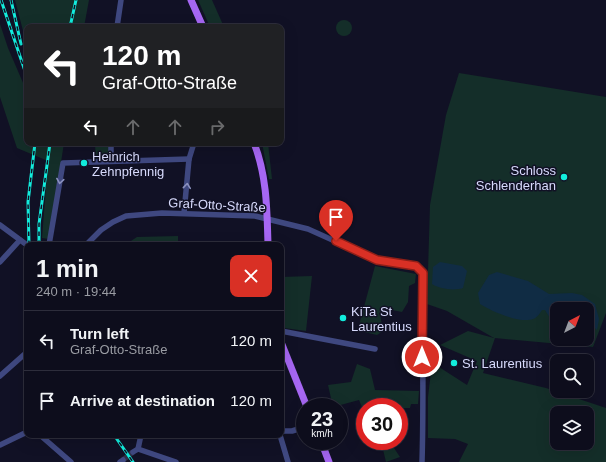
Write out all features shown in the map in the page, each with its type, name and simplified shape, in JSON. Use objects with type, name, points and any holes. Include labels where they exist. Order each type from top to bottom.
[{"type":"main road","points":[[191,0],[202,24]]},
{"type":"main road","points":[[255,146],[260,157],[265,183],[268,242]]},
{"type":"main road","points":[[284,350],[303,398]]},
{"type":"main road","points":[[324,450],[329,462]]},
{"type":"street","points":[[118,24],[122,0]]},
{"type":"street","points":[[111,146],[111,161]]},
{"type":"street","points":[[184,213],[189,159],[193,146]]},
{"type":"street","points":[[50,242],[63,163],[189,159]]},
{"type":"street","name":"Graf-Otto-Straße","points":[[89,242],[101,230],[126,216],[184,213],[267,218],[308,229],[377,260],[416,266],[420,268],[423,273],[422,357],[424,405],[422,462]]},
{"type":"street","points":[[0,225],[24,243]]},
{"type":"street","points":[[0,262],[20,240]]},
{"type":"street","points":[[284,332],[375,349]]},
{"type":"street","points":[[0,376],[24,355]]},
{"type":"street","points":[[284,431],[296,430]]},
{"type":"street","points":[[0,445],[24,433]]},
{"type":"street","points":[[43,438],[71,462]]},
{"type":"street","points":[[140,438],[135,450],[176,462]]},
{"type":"street","points":[[281,438],[288,462]]},
{"type":"green space","points":[[15,0],[89,0],[85,24],[24,24],[24,34]]},
{"type":"green space","points":[[198,0],[212,0],[223,24],[209,24]]},
{"type":"green space","points":[[344,20],[350,22],[352,28],[350,34],[344,36],[338,34],[336,28],[338,22]]},
{"type":"green space","points":[[0,24],[8,48],[24,85],[24,146],[64,146],[49,239],[42,238],[48,161],[17,148],[0,97]]},
{"type":"green space","points":[[459,73],[606,97],[606,313],[594,344],[594,302],[550,302],[550,343],[495,338],[483,373],[550,389],[550,398],[576,398],[606,408],[606,462],[459,462],[468,444],[455,439],[428,438],[428,397],[431,372],[439,367],[467,385],[477,361],[440,345],[468,331],[494,338],[447,311],[427,304],[430,205],[446,115]]},
{"type":"green space","points":[[95,146],[109,146],[109,159],[96,159]]},
{"type":"green space","points":[[263,146],[268,146],[272,179],[269,179]]},
{"type":"green space","points":[[178,236],[178,242],[130,242],[137,237]]},
{"type":"green space","points":[[375,266],[416,274],[415,283],[409,286],[408,302],[402,312],[382,308],[380,314],[383,331],[377,335],[360,331],[358,329]]},
{"type":"green space","points":[[312,276],[306,331],[284,328],[284,277]]},
{"type":"green space","points":[[357,364],[370,369],[375,390],[419,391],[418,404],[411,404],[410,408],[408,408],[408,398],[356,398],[356,401],[348,403],[348,398],[331,398],[328,385],[351,382]]},
{"type":"green space","points":[[383,450],[395,450],[400,457],[386,462]]},
{"type":"water","points":[[440,262],[462,266],[467,271],[463,288],[447,289],[432,284],[433,267]]},
{"type":"water","points":[[497,272],[528,281],[549,294],[572,293],[582,295],[592,302],[550,302],[550,318],[545,310],[542,310],[536,318],[533,319],[521,320],[513,318],[498,313],[480,304],[478,293],[489,275]]},
{"type":"water","points":[[594,303],[599,319],[597,330],[594,327]]},
{"type":"tunnel","points":[[123,460],[133,452]]},
{"type":"railway","points":[[1,0],[24,68]]},
{"type":"railway","points":[[11,0],[21,44]]},
{"type":"railway","points":[[71,24],[76,0]]},
{"type":"railway","points":[[29,242],[28,202],[35,146]]},
{"type":"railway","points":[[39,242],[39,224],[50,146]]},
{"type":"railway","points":[[116,438],[133,462]]},
{"type":"place","name":"Heinrich Zehnpfennig","points":[[84,163]]},
{"type":"place","name":"Schloss Schlenderhan","points":[[564,177]]},
{"type":"place","name":"KiTa St Laurentius","points":[[343,318]]},
{"type":"place","name":"St. Laurentius","points":[[454,363]]},
{"type":"route","points":[[336,241],[377,260],[416,266],[420,268],[423,273],[422,357]]}]
